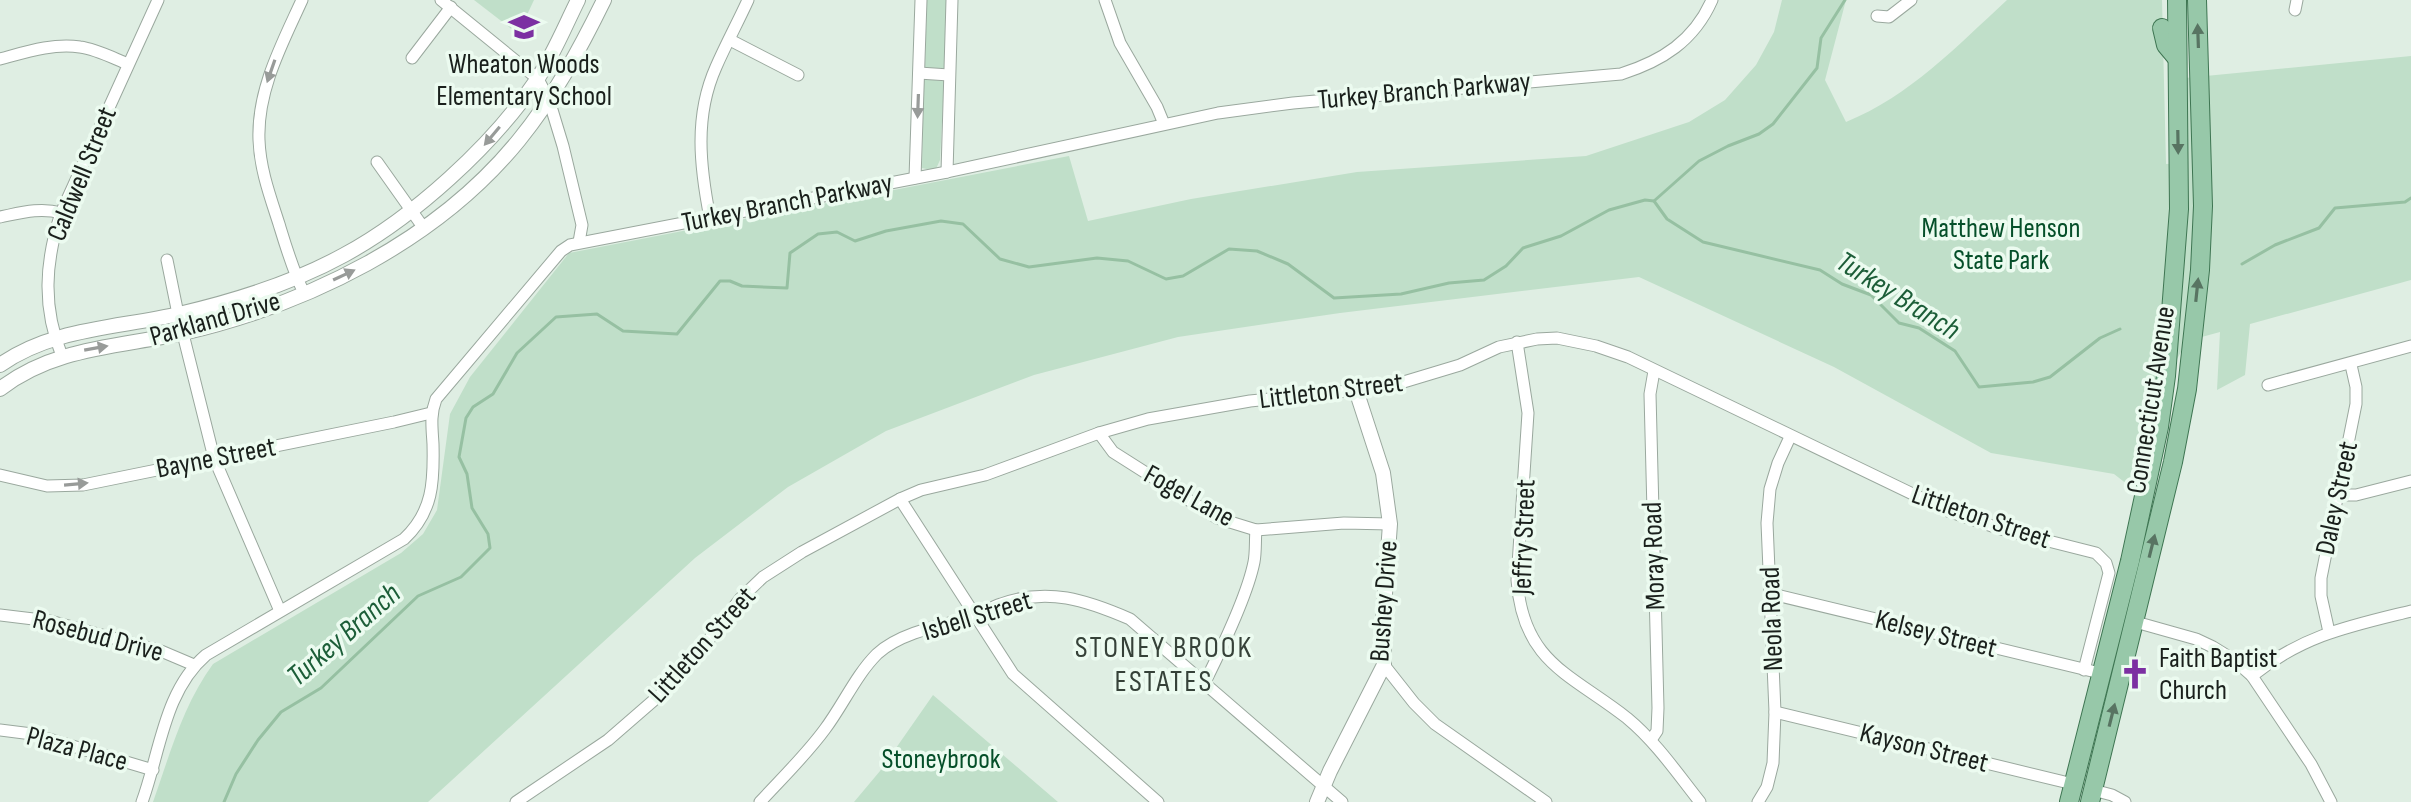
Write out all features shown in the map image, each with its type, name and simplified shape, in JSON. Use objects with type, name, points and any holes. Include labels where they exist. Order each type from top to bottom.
[{"type":"main road","name":"Connecticut Avenue","points":[[2092,796],[2161,414],[2176,271],[2179,209],[2177,0]]},
{"type":"main road","name":"Connecticut Avenue","points":[[2071,793],[2092,672],[2125,619],[2173,462],[2187,389],[2200,270],[2203,206],[2197,0]]},
{"type":"main road","points":[[2162,28],[2166,45],[2178,66]]},
{"type":"street","name":"Caldwell Street","points":[[62,356],[54,337],[47,304],[51,244],[61,213],[158,0]]},
{"type":"street","points":[[302,0],[272,66],[263,95],[259,140],[264,179],[304,293]]},
{"type":"street","name":"Parkland Drive","points":[[0,365],[21,350],[54,337],[178,314],[238,299],[344,255],[411,209],[481,150],[538,79],[578,0]]},
{"type":"street","name":"Parkland Drive","points":[[0,389],[19,375],[62,356],[183,333],[253,314],[361,267],[423,227],[477,184],[518,141],[575,59],[604,0]]},
{"type":"street","points":[[710,218],[700,151],[702,120],[715,68],[748,0]]},
{"type":"street","points":[[915,178],[921,0]]},
{"type":"street","points":[[947,172],[952,0]]},
{"type":"street","name":"Turkey Branch Parkway","points":[[431,413],[447,384],[561,251],[579,242],[1081,145],[1218,113],[1293,103],[1621,74],[1666,56],[1685,41],[1700,23],[1712,0]]},
{"type":"street","points":[[1877,16],[1889,17],[1911,0]]},
{"type":"street","points":[[1107,1],[1120,43],[1164,124]]},
{"type":"street","points":[[412,58],[446,4],[538,79],[549,100],[582,225],[579,242]]},
{"type":"street","points":[[730,40],[798,75]]},
{"type":"street","points":[[0,59],[63,46],[83,47],[128,64]]},
{"type":"street","points":[[919,73],[949,75]]},
{"type":"street","points":[[377,162],[423,227]]},
{"type":"street","points":[[0,217],[31,211],[61,213]]},
{"type":"street","points":[[167,260],[214,458],[280,611]]},
{"type":"street","name":"Littleton Street","points":[[516,802],[608,740],[661,694],[694,659],[740,599],[763,577],[802,552],[900,499],[921,490],[985,475],[1099,433],[1205,408],[1387,387],[1425,378],[1499,347],[1557,338],[1628,357],[1948,511],[2100,556],[2109,573],[2092,672]]},
{"type":"street","name":"Jeffry Street","points":[[1517,342],[1528,413],[1517,580],[1527,624],[1549,662],[1627,718],[1651,740],[1700,802]]},
{"type":"street","points":[[2268,385],[2351,365],[2411,346]]},
{"type":"street","name":"Daley Street","points":[[2329,632],[2321,596],[2321,578],[2356,404],[2351,365]]},
{"type":"street","name":"Moray Road","points":[[1651,740],[1657,731],[1658,708],[1650,394],[1654,371]]},
{"type":"street","name":"Bushey Drive","points":[[1317,802],[1384,665],[1383,622],[1390,524],[1383,473],[1356,390]]},
{"type":"street","points":[[142,802],[171,705],[194,665],[206,655],[404,539],[419,525],[428,507],[430,492],[433,448],[431,413]]},
{"type":"street","name":"Bayne Street","points":[[0,475],[47,486],[83,485],[431,413]]},
{"type":"street","name":"Fogel Lane","points":[[1099,433],[1113,452],[1217,518],[1256,530],[1344,523],[1390,524]]},
{"type":"street","name":"Neola Road","points":[[1758,802],[1767,787],[1773,763],[1775,712],[1767,523],[1770,489],[1790,437]]},
{"type":"street","points":[[2338,495],[2356,495],[2411,481]]},
{"type":"street","points":[[900,499],[1013,674],[1158,802]]},
{"type":"street","points":[[1205,682],[1250,575],[1256,530]]},
{"type":"street","name":"Kelsey Street","points":[[1772,594],[2092,672]]},
{"type":"street","name":"Isbell Street","points":[[760,802],[825,729],[879,653],[905,638],[975,617],[1001,604],[1039,596],[1072,597],[1130,619],[1342,802]]},
{"type":"street","points":[[2252,676],[2289,650],[2329,632],[2411,611]]},
{"type":"street","name":"Rosebud Drive","points":[[0,615],[50,621],[161,651],[194,665]]},
{"type":"street","points":[[2125,619],[2196,639],[2234,660],[2252,676],[2311,764],[2331,802]]},
{"type":"street","points":[[1384,665],[1435,724],[1546,802]]},
{"type":"street","name":"Kayson Street","points":[[1775,712],[2071,793]]},
{"type":"street","name":"Plaza Place","points":[[0,730],[32,734],[153,770]]},
{"type":"street","points":[[2092,796],[2112,795],[2125,802]]},
{"type":"green space","points":[[474,0],[534,0],[518,34]]},
{"type":"green space","points":[[927,0],[947,0],[944,70],[925,68]]},
{"type":"green space","name":"Matthew Henson State Park","points":[[1782,0],[1846,0],[1825,80],[1846,122],[1912,84],[2007,0],[2162,0],[2166,164],[2186,163],[2185,78],[2411,56],[2411,280],[2250,324],[2245,375],[2217,390],[2220,332],[2187,341],[2140,426],[2132,488],[2114,474],[1991,453],[1834,367],[1639,277],[1340,313],[1178,337],[1034,375],[886,431],[788,487],[695,558],[428,802],[153,802],[185,713],[213,664],[401,553],[423,534],[437,510],[450,414],[470,377],[569,253],[1069,156],[1088,221],[1191,199],[1357,172],[1586,156],[1689,122],[1725,100],[1756,65],[1774,32]]},
{"type":"green space","points":[[924,79],[944,81],[940,160],[935,171],[922,168]]},
{"type":"green space","name":"Stoneybrook","points":[[933,695],[1058,802],[854,802],[880,771]]},
{"type":"waterway","points":[[1654,201],[1699,161],[1759,134],[1773,124],[1817,68],[1821,38],[1845,0]]},
{"type":"waterway","name":"Turkey Branch","points":[[2242,264],[2275,245],[2319,228],[2335,208],[2405,202],[2411,198]]},
{"type":"waterway","name":"Turkey Branch","points":[[224,802],[236,774],[281,712],[321,688],[418,596],[461,577],[490,548],[488,534],[472,508],[467,474],[459,457],[466,418],[473,407],[493,394],[517,353],[556,317],[597,314],[623,331],[677,334],[720,281],[742,286],[787,288],[790,253],[818,234],[837,232],[855,241],[886,231],[941,221],[963,224],[1000,259],[1029,267],[1097,258],[1128,261],[1166,279],[1183,276],[1229,249],[1257,251],[1288,264],[1334,298],[1401,294],[1449,283],[1484,280],[1506,266],[1523,248],[1561,236],[1609,210],[1645,200],[1654,201],[1667,219],[1703,242],[1820,270],[1842,284],[1871,295],[1899,323],[1919,328],[1955,351],[1979,387],[2033,382],[2050,377],[2100,338],[2120,329]]},
{"type":"place","name":"Wheaton Woods Elementary School","points":[[524,27]]},
{"type":"place","name":"Faith Baptist Church","points":[[2135,674]]},
{"type":"district","name":"STONEY BROOK ESTATES","points":[[1164,665]]}]
